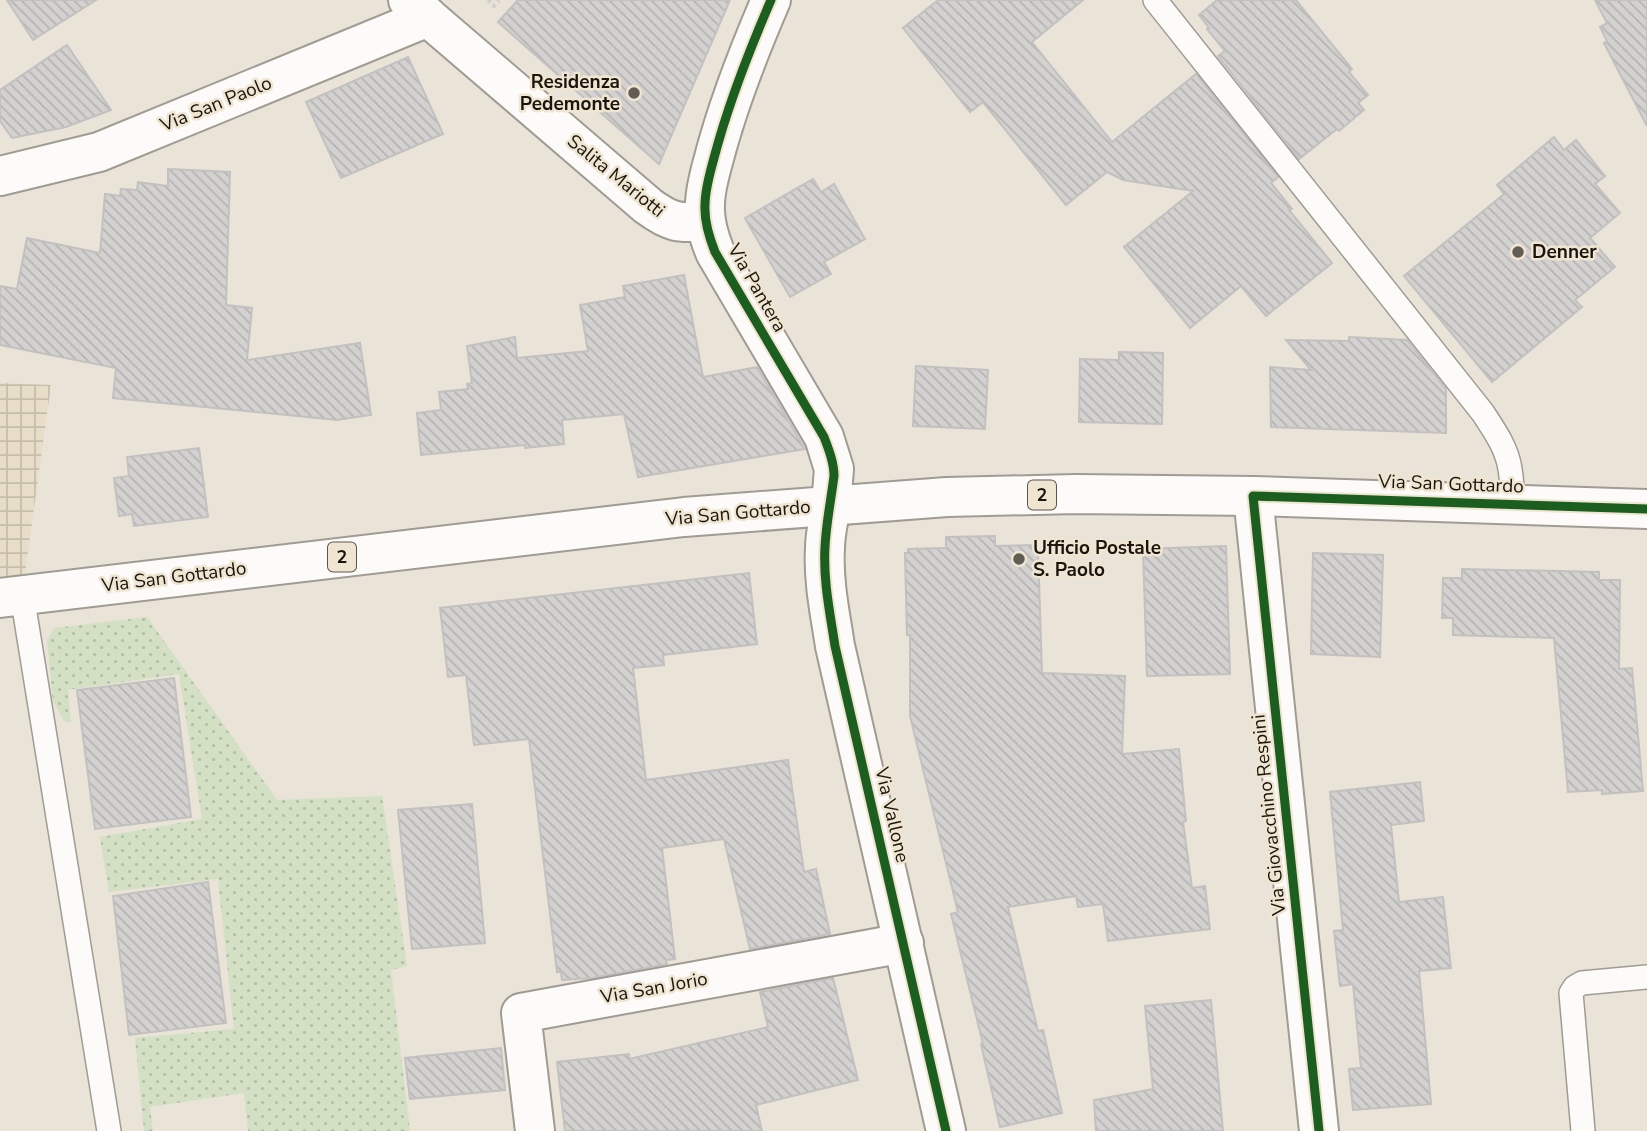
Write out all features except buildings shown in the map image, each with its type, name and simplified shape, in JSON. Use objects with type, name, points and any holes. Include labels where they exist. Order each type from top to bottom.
[{"type":"street","name":"Via Pantera","points":[[771,0],[736,88],[719,141],[706,189],[705,221],[715,252],[824,437],[834,469],[831,505]]},
{"type":"street","name":"Salita Mariotti","points":[[418,8],[648,206],[670,220],[681,223],[705,221]]},
{"type":"street","name":"Via San Paolo","points":[[0,176],[99,152],[416,22],[418,8]]},
{"type":"street","name":"Via San Gottardo","points":[[11,596],[684,517],[947,497],[1076,494],[1253,496],[1647,509]]},
{"type":"street","name":"Via Giovacchino Respini","points":[[1253,496],[1319,1131]]},
{"type":"street","name":"Via Vallone","points":[[831,505],[825,564],[835,646],[947,1131]]},
{"type":"street","name":"Via San Jorio","points":[[535,1131],[521,1013],[904,943]]},
{"type":"lane","points":[[1155,0],[1483,413],[1505,451],[1510,468],[1513,504]]},
{"type":"lane","points":[[11,596],[109,1131]]},
{"type":"lane","points":[[1583,1131],[1571,993],[1582,983],[1647,977]]},
{"type":"path","points":[[488,0],[494,6],[499,0]]},
{"type":"shaded area","points":[[0,383],[51,385],[22,595],[0,598]]},
{"type":"green space","points":[[147,617],[277,800],[382,796],[407,966],[391,970],[410,1131],[248,1131],[244,1093],[150,1107],[153,1131],[144,1131],[135,1038],[234,1029],[218,879],[109,892],[100,837],[202,819],[179,674],[68,690],[71,723],[64,721],[53,701],[47,640],[54,628]]},
{"type":"cycle path","points":[[771,0],[740,78],[709,175],[706,223],[715,252],[824,437],[831,457],[834,476],[826,530],[825,572],[835,646],[946,1131]]},
{"type":"cycle path","points":[[1319,1131],[1253,496],[1647,509]]},
{"type":"place","name":"Residenza Pedemonte","points":[[634,93]]},
{"type":"place","name":"Denner","points":[[1518,252]]},
{"type":"place","name":"Ufficio Postale S. Paolo","points":[[1019,559]]}]
